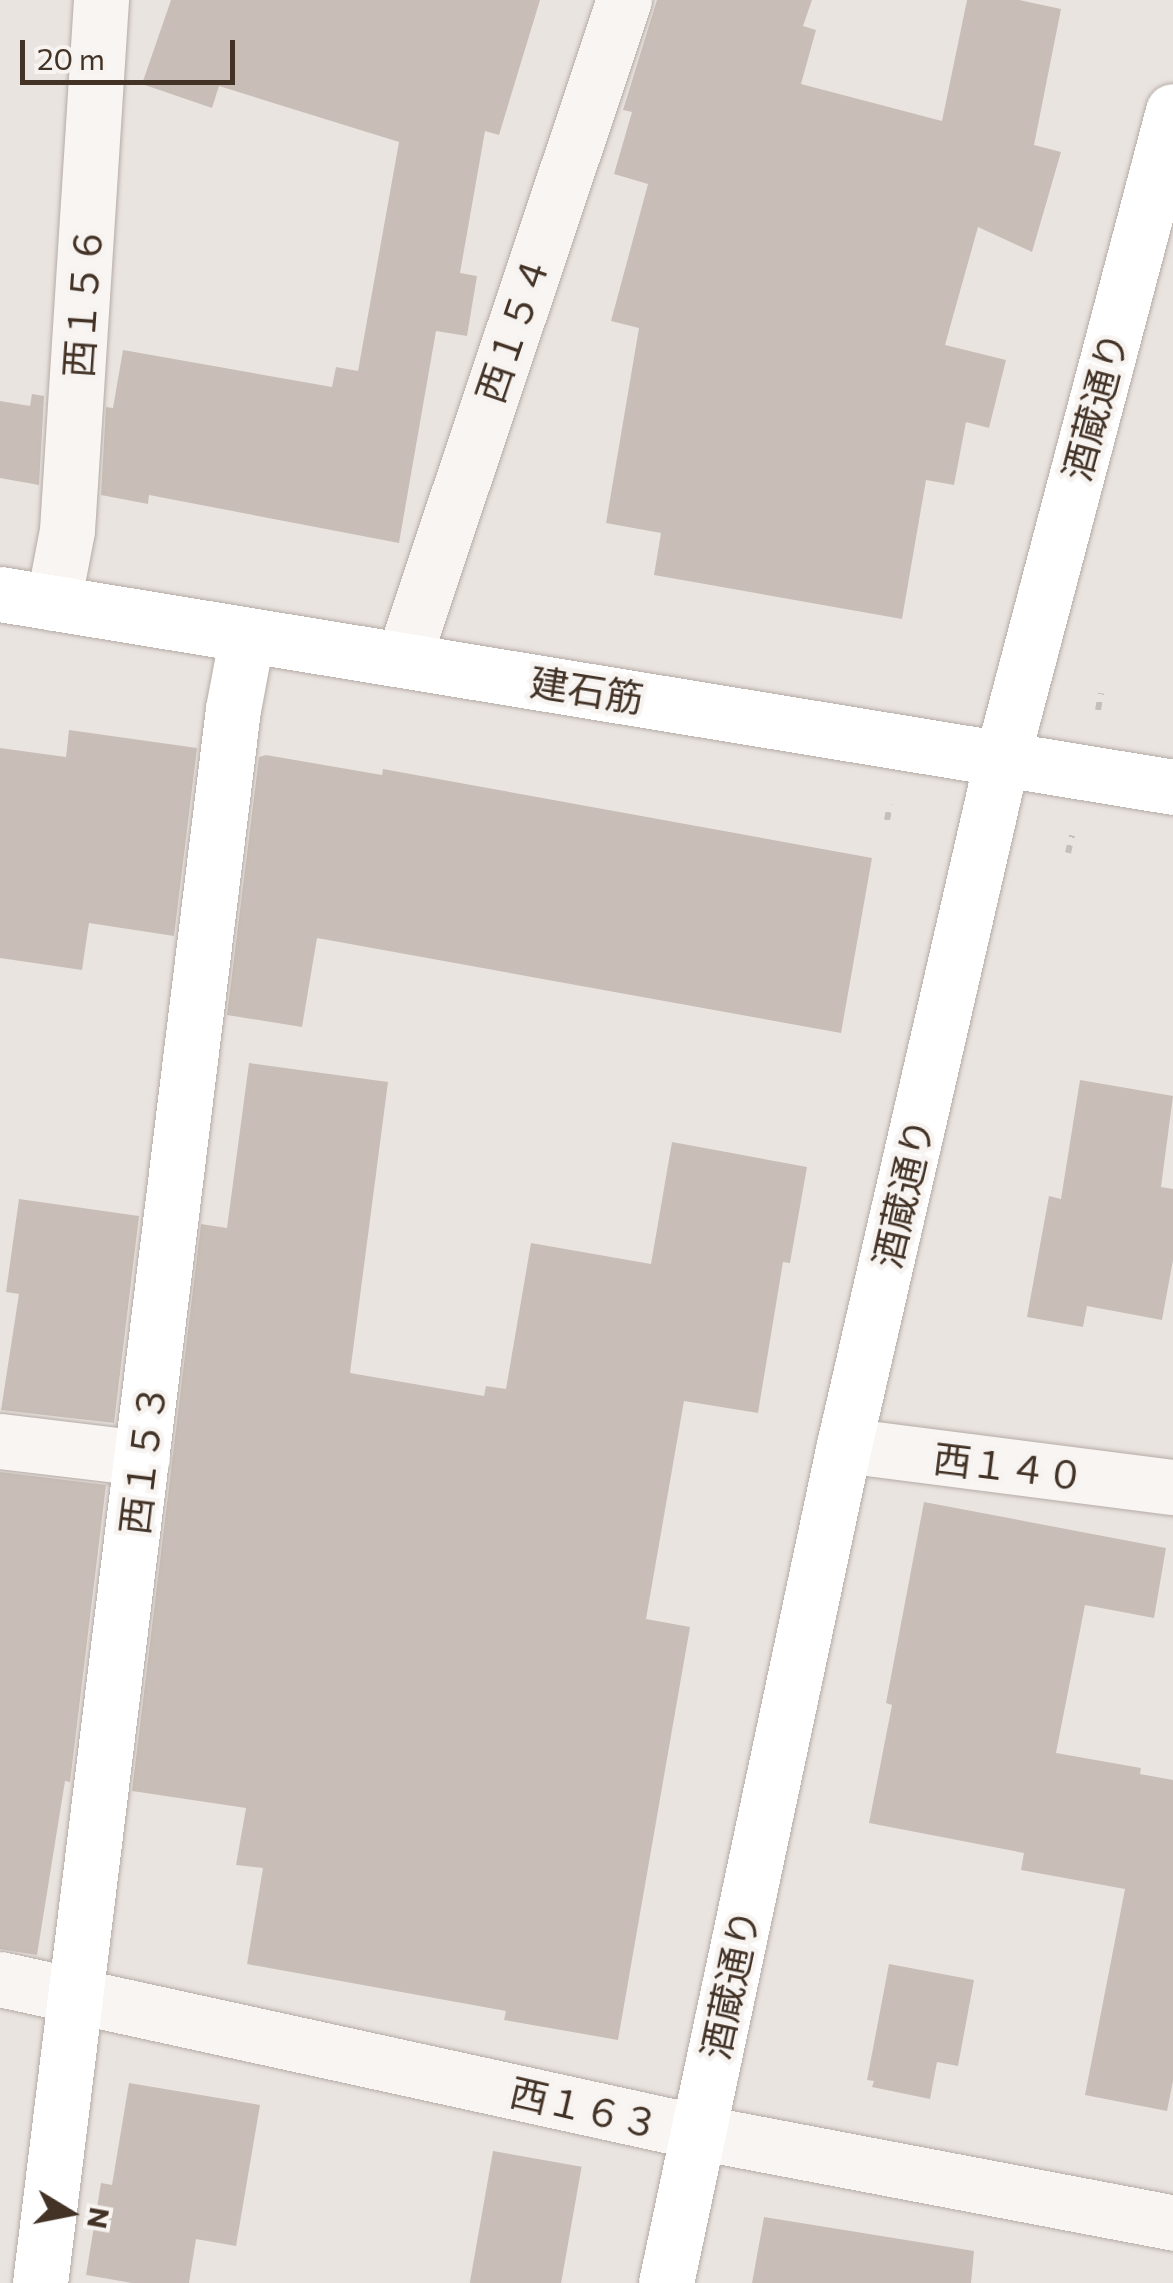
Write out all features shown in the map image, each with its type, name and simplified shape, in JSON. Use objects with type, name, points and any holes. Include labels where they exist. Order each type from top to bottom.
[{"type":"street","name":"西１５６","points":[[53,602],[67,530],[101,0]]},
{"type":"street","name":"西１５４","points":[[403,659],[624,0]]},
{"type":"street","name":"酒蔵通り","points":[[666,2283],[844,1445],[1002,758],[1173,111]]},
{"type":"street","name":"建石筋","points":[[0,594],[1173,787]]},
{"type":"street","name":"西１５３","points":[[40,2283],[231,729],[246,635]]},
{"type":"street","points":[[0,1441],[142,1458]]},
{"type":"street","name":"西１４０","points":[[844,1445],[1173,1487]]},
{"type":"street","name":"西１６３","points":[[0,1980],[698,2132],[1173,2223]]},
{"type":"building","points":[[171,0],[540,0],[499,135],[485,131],[460,273],[477,276],[467,336],[436,331],[399,543],[149,495],[148,504],[101,495],[106,407],[113,408],[123,350],[332,387],[336,367],[358,371],[399,142],[219,86],[212,108],[142,84]]},
{"type":"building","points":[[657,0],[812,0],[803,26],[816,30],[801,84],[942,121],[967,0],[1019,0],[1061,9],[1034,145],[1061,152],[1032,252],[978,227],[945,345],[1006,360],[989,428],[966,422],[954,485],[926,480],[902,619],[654,575],[661,533],[606,523],[639,328],[611,321],[648,184],[614,174],[632,112],[623,110]]},
{"type":"building","points":[[32,394],[44,396],[39,485],[0,478],[0,401],[30,406]]},
{"type":"building","points":[[69,730],[197,748],[174,936],[89,923],[82,970],[0,958],[0,748],[66,757]]},
{"type":"building","points":[[259,757],[382,775],[383,769],[872,858],[841,1033],[317,938],[302,1027],[227,1015]]},
{"type":"building","points":[[249,1063],[388,1082],[350,1373],[484,1396],[486,1386],[506,1389],[531,1243],[651,1264],[672,1142],[807,1167],[790,1263],[783,1262],[758,1413],[684,1401],[646,1619],[690,1627],[618,2040],[504,2020],[506,2011],[247,1964],[263,1868],[236,1865],[246,1808],[132,1791],[201,1224],[227,1228]]},
{"type":"building","points":[[1080,1080],[1173,1096],[1161,1187],[1173,1189],[1173,1260],[1162,1320],[1087,1306],[1083,1327],[1027,1317],[1049,1196],[1061,1199]]},
{"type":"building","points":[[19,1199],[139,1216],[114,1423],[1,1410],[19,1294],[6,1292]]},
{"type":"building","points":[[0,1472],[106,1485],[70,1782],[65,1781],[37,1955],[0,1949]]},
{"type":"building","points":[[924,1502],[1166,1548],[1154,1618],[1085,1605],[1056,1753],[1141,1768],[1140,1774],[1173,1780],[1173,2081],[1167,2111],[1085,2095],[1125,1889],[1021,1870],[1024,1853],[869,1823],[892,1705],[886,1703]]},
{"type":"building","points":[[889,1964],[974,1980],[958,2066],[937,2062],[930,2099],[872,2087],[874,2081],[867,2080]]},
{"type":"building","points":[[129,2083],[260,2105],[236,2246],[196,2239],[189,2283],[132,2283],[86,2275],[101,2183],[112,2185]]},
{"type":"building","points":[[493,2151],[582,2167],[561,2283],[470,2283]]},
{"type":"building","points":[[764,2217],[974,2251],[971,2283],[752,2283]]}]
